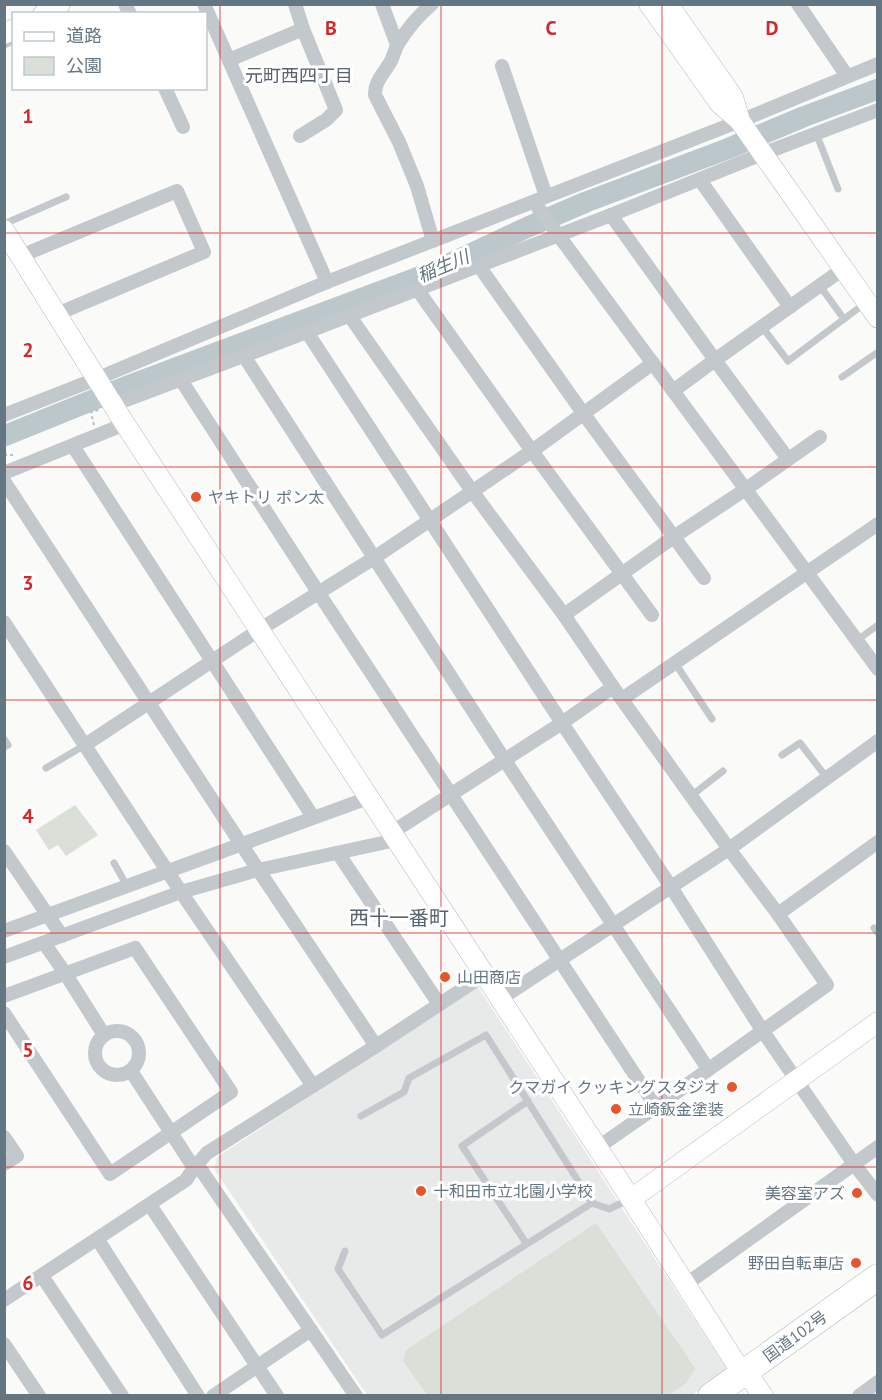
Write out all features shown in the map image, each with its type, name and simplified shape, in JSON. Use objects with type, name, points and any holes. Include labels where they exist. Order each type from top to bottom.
[{"type":"highway","name":"国道102号","points":[[711,1395],[878,1277]]},
{"type":"street","points":[[46,12],[60,4]]},
{"type":"street","points":[[204,4],[327,282]]},
{"type":"street","points":[[295,4],[336,110],[326,120],[300,136]]},
{"type":"street","points":[[382,4],[397,45]]},
{"type":"street","points":[[432,4],[397,45],[391,61],[378,81],[375,95],[399,142],[417,186],[433,241]]},
{"type":"street","points":[[649,4],[720,104],[742,124],[872,310]]},
{"type":"street","points":[[668,4],[733,97],[742,124]]},
{"type":"street","points":[[798,4],[847,76]]},
{"type":"street","points":[[229,60],[303,29]]},
{"type":"street","points":[[4,415],[98,382],[327,282],[742,124],[878,64]]},
{"type":"street","points":[[502,66],[540,202],[557,231],[878,669]]},
{"type":"street","points":[[166,90],[183,127]]},
{"type":"street","points":[[112,404],[181,380],[479,266],[557,231],[611,215],[700,180],[760,151],[816,134],[878,110]]},
{"type":"street","points":[[700,180],[790,307]]},
{"type":"street","points":[[21,256],[177,190],[204,252],[57,315]]},
{"type":"street","points":[[611,215],[788,459]]},
{"type":"street","points":[[4,230],[112,404],[735,1362],[763,1395]]},
{"type":"street","points":[[479,266],[704,578]]},
{"type":"street","points":[[673,391],[843,269]]},
{"type":"street","points":[[417,290],[652,615]]},
{"type":"street","points":[[349,315],[472,491],[564,615],[827,985],[597,1148]]},
{"type":"street","points":[[308,332],[762,1030],[854,1164],[878,1195]]},
{"type":"street","points":[[244,356],[504,759],[708,1069]]},
{"type":"street","points":[[85,745],[259,630],[374,558],[653,363]]},
{"type":"street","points":[[181,380],[656,1107]]},
{"type":"street","points":[[4,473],[125,424]]},
{"type":"street","points":[[564,615],[820,437]]},
{"type":"street","points":[[73,446],[313,817]]},
{"type":"street","points":[[4,481],[376,1046]]},
{"type":"street","points":[[622,699],[878,524]]},
{"type":"street","points":[[4,622],[181,892],[313,1086]]},
{"type":"street","points":[[4,957],[181,892],[258,870],[338,853],[393,836],[613,687]]},
{"type":"street","points":[[500,999],[729,849],[878,741]]},
{"type":"street","points":[[4,931],[368,798]]},
{"type":"street","points":[[778,914],[878,842]]},
{"type":"street","points":[[4,850],[62,936]]},
{"type":"street","points":[[338,853],[439,1004]]},
{"type":"street","points":[[44,943],[104,1035]]},
{"type":"street","points":[[4,996],[135,948],[231,1092],[110,1174],[4,1013]]},
{"type":"street","points":[[4,1300],[186,1180],[207,1153],[484,975]]},
{"type":"street","points":[[631,1199],[878,1022]]},
{"type":"street","points":[[118,1031],[126,1032],[133,1037],[139,1050],[139,1058],[131,1071],[118,1075],[104,1071],[99,1066],[95,1053],[99,1040],[104,1035],[118,1031]]},
{"type":"street","points":[[131,1071],[171,1133],[356,1395]]},
{"type":"street","points":[[4,1137],[17,1156],[4,1164]]},
{"type":"street","points":[[685,1285],[878,1147]]},
{"type":"street","points":[[150,1205],[277,1395]]},
{"type":"street","points":[[98,1240],[198,1395]]},
{"type":"street","points":[[42,1276],[122,1395]]},
{"type":"street","points":[[213,1395],[311,1330]]},
{"type":"street","points":[[4,1344],[39,1395]]},
{"type":"street","points":[[859,1395],[878,1382]]},
{"type":"lane","points":[[816,134],[838,189]]},
{"type":"lane","points":[[4,224],[66,197]]},
{"type":"lane","points":[[820,286],[844,319]]},
{"type":"lane","points":[[762,327],[788,361],[844,319],[872,310]]},
{"type":"lane","points":[[842,377],[878,352]]},
{"type":"lane","points":[[856,640],[878,625]]},
{"type":"lane","points":[[675,663],[712,719]]},
{"type":"lane","points":[[4,739],[8,745],[4,747]]},
{"type":"lane","points":[[782,755],[800,743],[826,778]]},
{"type":"lane","points":[[46,768],[85,745]]},
{"type":"lane","points":[[691,796],[723,771]]},
{"type":"lane","points":[[114,863],[127,885]]},
{"type":"lane","points":[[361,1116],[404,1092],[409,1078],[486,1035],[592,1203],[609,1209],[631,1199]]},
{"type":"lane","points":[[526,1243],[462,1146],[528,1101]]},
{"type":"lane","points":[[345,1251],[338,1269],[382,1335],[592,1203]]},
{"type":"shaded area","name":"十和田市立北園小学校","points":[[478,987],[728,1371],[692,1395],[367,1395],[215,1170],[217,1157]]},
{"type":"green space","points":[[75,805],[98,835],[66,856],[58,845],[49,850],[36,830]]},
{"type":"green space","points":[[596,1223],[695,1368],[686,1383],[668,1396],[427,1395],[403,1361],[406,1350]]},
{"type":"waterway","points":[[4,47],[12,43]]},
{"type":"waterway","name":"稲生川","points":[[4,436],[130,385],[432,272],[586,202],[878,89]]},
{"type":"place","name":"ヤキトリ ポン太","points":[[196,497]]},
{"type":"place","name":"山田商店","points":[[445,977]]},
{"type":"place","name":"クマガイ クッキングスタジオ","points":[[732,1087]]},
{"type":"place","name":"立崎鈑金塗装","points":[[616,1109]]},
{"type":"place","name":"十和田市立北園小学校","points":[[421,1191]]},
{"type":"place","name":"美容室アズ","points":[[857,1193]]},
{"type":"place","name":"野田自転車店","points":[[856,1263]]},
{"type":"district","name":"元町西四丁目","points":[[299,75]]},
{"type":"district","name":"西十一番町","points":[[399,918]]}]
